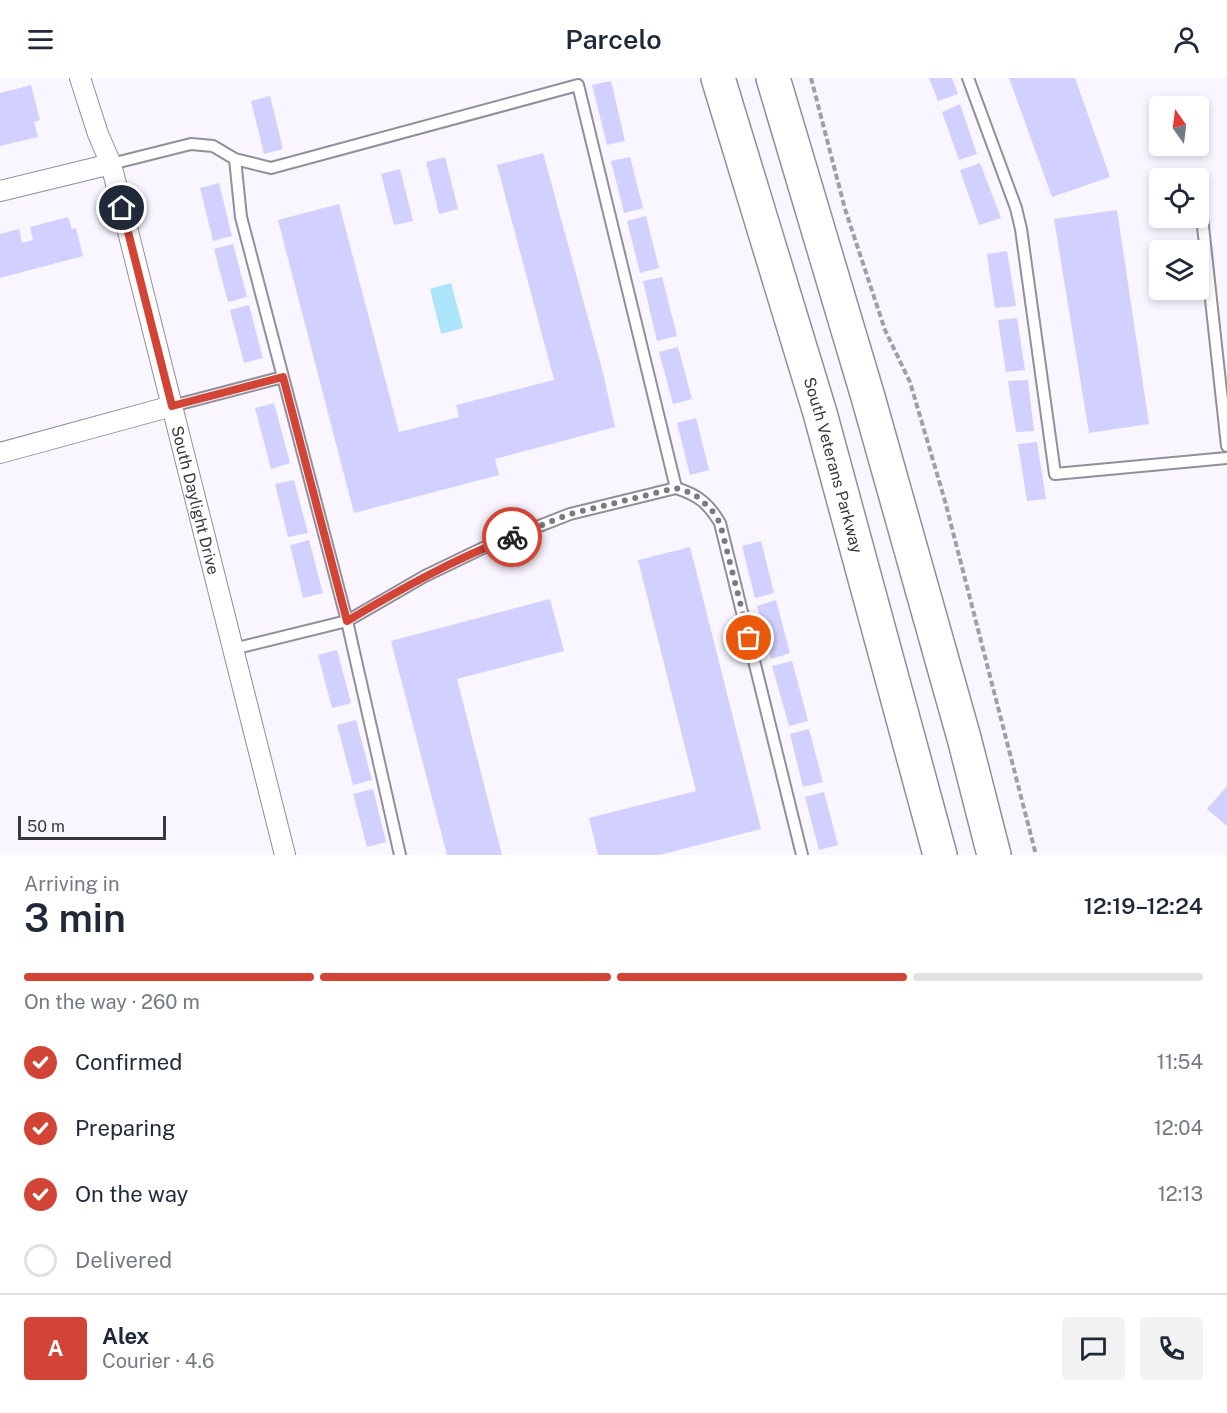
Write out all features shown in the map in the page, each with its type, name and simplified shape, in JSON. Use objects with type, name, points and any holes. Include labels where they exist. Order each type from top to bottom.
[{"type":"highway","name":"South Veterans Parkway","points":[[718,78],[820,413],[940,855]]},
{"type":"highway","points":[[773,78],[868,397],[964,738],[994,855]]},
{"type":"street","name":"South Daylight Drive","points":[[80,78],[98,134],[111,164],[285,855]]},
{"type":"street","points":[[0,191],[111,164]]},
{"type":"street","points":[[0,453],[172,406]]},
{"type":"lane","points":[[968,78],[1016,208],[1021,229],[1054,474],[1227,458]]},
{"type":"lane","points":[[111,164],[191,144],[213,146],[235,159],[271,168],[578,85],[676,488]]},
{"type":"lane","points":[[235,159],[241,217],[347,621],[400,855]]},
{"type":"lane","points":[[1204,228],[1227,446]]},
{"type":"lane","points":[[172,406],[283,377]]},
{"type":"lane","points":[[233,649],[347,621],[425,576],[483,548],[570,514],[676,488],[694,494],[711,509],[720,523],[802,855]]},
{"type":"path","points":[[812,78],[845,209],[885,330],[910,382],[945,501],[1036,855]]},
{"type":"water","points":[[451,283],[463,328],[441,334],[430,289]]},
{"type":"building","points":[[929,78],[952,78],[958,94],[938,101]]},
{"type":"building","points":[[1009,78],[1075,78],[1110,177],[1052,197]]},
{"type":"building","points":[[611,81],[625,141],[607,145],[592,85]]},
{"type":"building","points":[[31,85],[40,120],[34,122],[38,137],[0,146],[0,93]]},
{"type":"building","points":[[270,96],[283,149],[264,154],[251,101]]},
{"type":"building","points":[[960,104],[977,154],[959,160],[942,112]]},
{"type":"building","points":[[543,153],[603,373],[615,427],[495,459],[499,475],[354,513],[278,220],[339,204],[399,432],[459,417],[456,405],[554,380],[497,165]]},
{"type":"building","points":[[445,157],[458,209],[439,214],[426,162]]},
{"type":"building","points":[[630,157],[643,208],[624,213],[611,161]]},
{"type":"building","points":[[980,163],[1001,218],[979,225],[960,170]]},
{"type":"building","points":[[400,169],[413,221],[394,225],[381,174]]},
{"type":"building","points":[[219,183],[232,236],[213,241],[200,188]]},
{"type":"building","points":[[1117,210],[1149,424],[1089,433],[1054,219]]},
{"type":"building","points":[[646,216],[659,268],[640,273],[627,221]]},
{"type":"building","points":[[68,217],[72,229],[76,228],[83,256],[0,278],[0,234],[19,229],[22,243],[33,240],[30,227]]},
{"type":"building","points":[[233,244],[247,297],[228,302],[214,249]]},
{"type":"building","points":[[1007,251],[1016,306],[995,308],[987,254]]},
{"type":"building","points":[[662,277],[677,336],[657,341],[643,281]]},
{"type":"building","points":[[249,305],[263,358],[244,363],[230,310]]},
{"type":"building","points":[[1017,318],[1025,370],[1006,372],[998,320]]},
{"type":"building","points":[[678,347],[692,399],[673,404],[659,352]]},
{"type":"building","points":[[1028,380],[1034,431],[1016,432],[1008,381]]},
{"type":"building","points":[[274,403],[290,463],[271,469],[255,408]]},
{"type":"building","points":[[696,418],[709,470],[690,475],[677,423]]},
{"type":"building","points":[[1037,442],[1046,499],[1027,501],[1018,444]]},
{"type":"building","points":[[294,480],[308,533],[288,537],[275,484]]},
{"type":"building","points":[[309,540],[323,593],[303,598],[290,545]]},
{"type":"building","points":[[761,541],[774,593],[755,598],[742,546]]},
{"type":"building","points":[[690,547],[761,829],[659,855],[598,855],[589,818],[696,791],[638,560]]},
{"type":"building","points":[[550,599],[564,651],[457,679],[502,855],[447,855],[391,641]]},
{"type":"building","points":[[776,600],[790,653],[771,659],[757,606]]},
{"type":"building","points":[[337,650],[351,703],[332,708],[318,655]]},
{"type":"building","points":[[792,661],[808,721],[789,726],[772,666]]},
{"type":"building","points":[[356,720],[372,780],[353,785],[337,725]]},
{"type":"building","points":[[809,729],[823,782],[803,787],[790,734]]},
{"type":"building","points":[[1227,786],[1227,826],[1207,809]]},
{"type":"building","points":[[373,789],[386,842],[367,847],[353,794]]},
{"type":"building","points":[[824,792],[838,845],[819,850],[805,797]]},
{"type":"way so far","points":[[512,537],[570,514],[676,488],[694,494],[711,509],[720,523],[749,638]]},
{"type":"route","points":[[122,208],[172,406],[283,377],[347,621],[425,576],[483,548],[512,537]]}]
